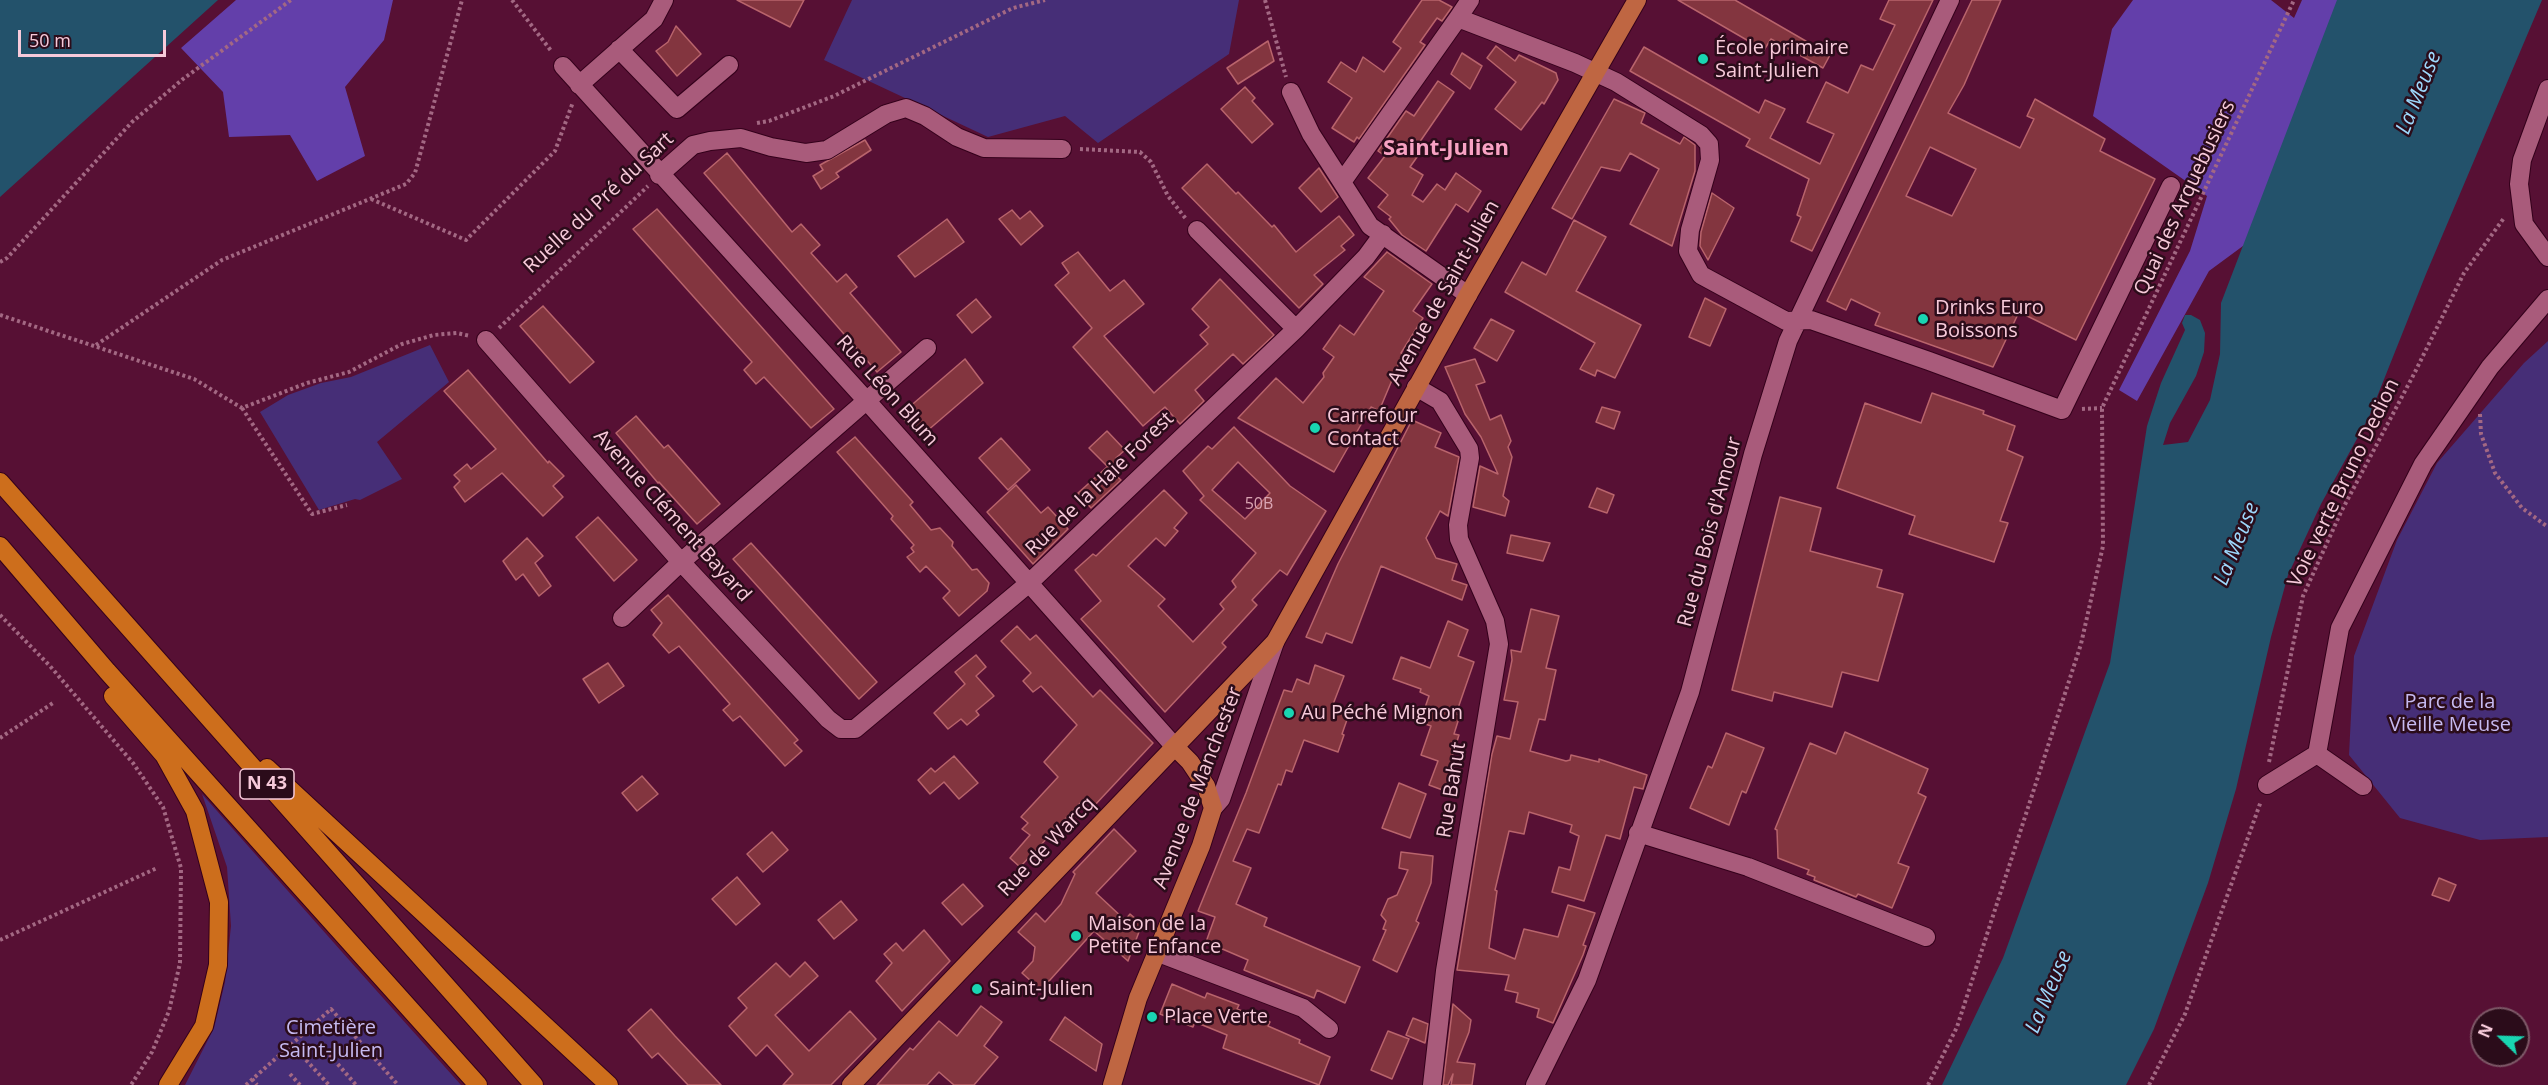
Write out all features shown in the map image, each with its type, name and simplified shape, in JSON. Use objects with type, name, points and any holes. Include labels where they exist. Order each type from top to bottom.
[{"type":"highway","name":"N 43","points":[[0,482],[534,1085]]},
{"type":"highway","name":"N 43","points":[[0,546],[107,671],[478,1085]]},
{"type":"highway","points":[[0,565],[164,755],[195,811],[219,902],[218,965],[204,1026],[168,1085]]},
{"type":"highway","points":[[130,630],[277,779],[609,1085]]},
{"type":"main road","name":"Avenue de Saint-Julien","points":[[1275,642],[1416,387],[1637,0]]},
{"type":"main road","name":"Rue de Warcq","points":[[851,1085],[1275,642]]},
{"type":"main road","points":[[1175,747],[1190,762],[1206,786],[1213,808]]},
{"type":"main road","name":"Avenue de Manchester","points":[[1112,1085],[1138,998],[1202,846],[1213,808]]},
{"type":"street","points":[[579,85],[654,19],[664,0]]},
{"type":"street","points":[[1342,182],[1470,0]]},
{"type":"street","name":"Rue du Bois d'Amour","points":[[1535,1085],[1587,980],[1690,692],[1753,454],[1788,341],[1950,0]]},
{"type":"street","points":[[1458,18],[1575,63],[1616,82],[1701,135],[1709,144],[1710,160],[1690,230],[1688,250],[1701,275],[1779,318],[1796,322],[1811,320],[2062,410],[2171,186]]},
{"type":"street","points":[[619,50],[677,109],[729,65]]},
{"type":"street","name":"Rue Léon Blum","points":[[563,66],[659,175],[866,400],[1175,747]]},
{"type":"street","points":[[2548,88],[2522,160],[2519,184],[2524,224],[2548,258]]},
{"type":"street","points":[[1291,92],[1311,134],[1370,226],[1468,295]]},
{"type":"street","name":"Ruelle du Pré du Sart","points":[[659,175],[693,146],[710,141],[741,138],[807,153],[827,150],[886,114],[906,108],[925,116],[957,137],[984,148],[1062,148]]},
{"type":"street","points":[[1197,230],[1296,329]]},
{"type":"street","name":"Rue de la Haie Forest","points":[[828,720],[841,729],[855,729],[1028,584],[1296,329],[1366,257],[1383,234]]},
{"type":"street","points":[[2267,785],[2317,754],[2340,628],[2423,464],[2479,382],[2548,299]]},
{"type":"street","name":"Avenue Clément Bayard","points":[[486,340],[681,562],[828,720]]},
{"type":"street","points":[[622,618],[681,562],[927,348]]},
{"type":"street","name":"Rue Bahut","points":[[1416,387],[1440,401],[1469,449],[1470,458],[1458,525],[1459,539],[1495,621],[1499,644],[1445,970],[1432,1085]]},
{"type":"street","name":"Avenue de Manchester","points":[[1213,808],[1221,799],[1275,642]]},
{"type":"street","points":[[2317,754],[2363,786]]},
{"type":"street","points":[[1638,833],[1748,867],[1926,937]]},
{"type":"street","points":[[1156,952],[1303,1008],[1329,1029]]},
{"type":"path","points":[[0,262],[7,258],[132,122],[183,79],[291,0]]},
{"type":"path","points":[[95,346],[222,260],[406,184],[415,173],[462,0]]},
{"type":"path","points":[[512,0],[563,66]]},
{"type":"path","points":[[748,124],[770,122],[834,96],[1013,8],[1045,0]]},
{"type":"path","points":[[1265,0],[1279,59],[1291,92]]},
{"type":"path","name":"Quai des Arquebusiers","points":[[1929,1085],[1957,1027],[2082,644],[2103,546],[2103,408],[2295,0]]},
{"type":"path","points":[[371,199],[466,240],[555,151],[579,85]]},
{"type":"path","points":[[1062,148],[1140,152],[1151,162],[1180,214],[1197,230]]},
{"type":"path","name":"Ruelle du Pré du Sart","points":[[486,340],[659,175]]},
{"type":"path","name":"Voie verte Bruno Dedion","points":[[2149,1085],[2185,1014],[2267,785],[2269,759],[2303,596],[2341,512],[2464,273],[2503,220],[2519,184]]},
{"type":"path","points":[[0,315],[194,379],[242,408],[312,514],[346,505]]},
{"type":"path","points":[[242,408],[307,383],[348,372],[402,344],[434,335],[456,333],[486,340]]},
{"type":"path","points":[[2479,382],[2481,434],[2495,472],[2523,508],[2548,527]]},
{"type":"path","points":[[0,615],[50,666],[133,763],[163,807],[181,868],[180,963],[169,1011],[152,1052],[131,1085]]},
{"type":"path","points":[[0,738],[53,703]]},
{"type":"path","points":[[0,940],[158,868]]},
{"type":"path","points":[[246,1085],[330,1009],[398,1085]]},
{"type":"path","points":[[322,1046],[356,1085]]},
{"type":"path","points":[[306,1060],[329,1085]]},
{"type":"path","points":[[290,1074],[300,1085]]},
{"type":"path","points":[[252,1079],[257,1085]]},
{"type":"green space","points":[[852,0],[1239,0],[1229,54],[1098,143],[1065,116],[988,137],[824,60]]},
{"type":"green space","name":"Parc de la Vieille Meuse","points":[[2548,341],[2548,837],[2480,840],[2400,818],[2349,755],[2354,656],[2397,540],[2437,463],[2524,363]]},
{"type":"green space","points":[[430,345],[449,382],[377,442],[402,479],[360,500],[355,499],[319,510],[260,412],[288,395],[321,383],[351,377]]},
{"type":"green space","name":"Cimetière Saint-Julien","points":[[202,794],[461,1085],[185,1085],[214,1028],[225,982],[231,926],[227,867]]},
{"type":"shaded area","points":[[236,0],[393,0],[384,40],[345,87],[365,156],[317,181],[290,135],[229,137],[223,92],[181,48]]},
{"type":"shaded area","points":[[2133,0],[2271,0],[2294,18],[2302,0],[2356,0],[2281,218],[2209,271],[2137,401],[2119,390],[2190,251],[2207,196],[2093,116],[2112,29]]},
{"type":"water","points":[[0,0],[218,0],[0,197]]},
{"type":"water","name":"La Meuse","points":[[2337,0],[2542,0],[2426,274],[2369,417],[2321,504],[2288,575],[2271,637],[2236,789],[2208,883],[2154,1029],[2126,1085],[1942,1085],[2003,958],[2110,663],[2147,426],[2161,383],[2185,330],[2182,323],[2185,315],[2191,315],[2200,320],[2205,333],[2204,352],[2196,376],[2170,423],[2163,445],[2188,442],[2210,400],[2220,354],[2221,303]]},
{"type":"building","points":[[737,0],[804,0],[790,27]]},
{"type":"building","points":[[1422,0],[1439,0],[1452,7],[1442,21],[1437,18],[1420,42],[1425,45],[1359,139],[1357,137],[1354,142],[1332,128],[1352,98],[1328,82],[1341,62],[1356,72],[1363,57],[1384,72],[1401,48],[1393,42]]},
{"type":"building","points":[[1678,0],[1735,0],[1830,55],[1823,68],[1771,39],[1764,50]]},
{"type":"building","points":[[1889,0],[1933,0],[1812,251],[1791,241],[1801,217],[1797,215],[1809,179],[1746,146],[1750,139],[1630,71],[1644,47],[1759,113],[1765,100],[1785,109],[1770,138],[1820,164],[1834,134],[1807,122],[1826,82],[1848,93],[1861,65],[1873,70],[1895,25],[1880,19]]},
{"type":"building","points":[[1972,0],[2001,0],[1964,85],[1948,113],[2020,148],[2034,119],[2027,116],[2035,99],[2105,139],[2100,151],[2155,179],[2076,340],[2019,312],[1993,367],[1875,325],[1880,313],[1851,299],[1846,310],[1827,301]],"holes":[[[1930,147],[1976,169],[1952,216],[1906,196]]]},
{"type":"building","points":[[676,26],[701,54],[677,76],[656,51],[668,42]]},
{"type":"building","points":[[1268,41],[1274,61],[1238,84],[1227,68]]},
{"type":"building","points":[[1496,46],[1515,61],[1519,55],[1556,73],[1558,80],[1544,104],[1542,102],[1521,130],[1495,109],[1516,82],[1487,58]]},
{"type":"building","points":[[1462,53],[1482,66],[1470,89],[1451,74]]},
{"type":"building","points":[[1438,81],[1454,92],[1417,146],[1422,150],[1410,167],[1423,175],[1412,195],[1423,202],[1437,184],[1445,190],[1456,173],[1481,191],[1468,212],[1456,204],[1426,251],[1402,235],[1389,219],[1391,217],[1378,207],[1388,195],[1368,178],[1385,156],[1378,151],[1406,111],[1414,116]]},
{"type":"building","points":[[1245,87],[1255,98],[1252,101],[1273,124],[1252,143],[1221,109]]},
{"type":"building","points":[[1614,99],[1645,113],[1641,123],[1680,144],[1684,137],[1695,145],[1695,171],[1672,246],[1630,224],[1659,169],[1630,153],[1620,171],[1601,167],[1572,219],[1552,208]]},
{"type":"building","points":[[865,140],[871,150],[836,173],[839,177],[821,189],[813,176],[823,170],[820,165]]},
{"type":"building","points":[[727,153],[792,232],[801,224],[820,245],[811,253],[837,282],[846,274],[857,287],[850,293],[901,352],[877,372],[704,173]]},
{"type":"building","points":[[1207,164],[1272,227],[1274,225],[1296,252],[1339,216],[1354,235],[1341,246],[1345,250],[1314,275],[1323,284],[1299,308],[1182,188]]},
{"type":"building","points":[[1319,168],[1338,197],[1321,212],[1299,188]]},
{"type":"building","points":[[1712,193],[1734,208],[1708,260],[1700,246],[1701,232]]},
{"type":"building","points":[[657,209],[834,409],[811,428],[764,377],[756,384],[744,370],[752,362],[633,229]]},
{"type":"building","points":[[1012,210],[1020,219],[1030,211],[1043,226],[1021,245],[999,219]]},
{"type":"building","points":[[947,219],[964,242],[915,277],[898,256]]},
{"type":"building","points":[[1574,220],[1606,237],[1576,291],[1641,325],[1615,378],[1597,370],[1595,376],[1580,369],[1595,343],[1505,292],[1522,262],[1546,275]]},
{"type":"building","points":[[1078,252],[1110,291],[1124,280],[1144,304],[1104,336],[1154,393],[1208,344],[1200,335],[1209,327],[1192,309],[1220,279],[1274,335],[1243,364],[1233,354],[1195,390],[1204,401],[1180,424],[1165,407],[1143,426],[1073,347],[1092,328],[1055,285],[1069,273],[1062,263]]},
{"type":"building","points":[[1387,252],[1432,284],[1413,311],[1423,318],[1401,353],[1403,354],[1379,411],[1371,407],[1334,472],[1238,418],[1276,378],[1303,403],[1324,377],[1323,373],[1334,357],[1323,349],[1340,325],[1354,335],[1384,291],[1364,277]]},
{"type":"building","points":[[1705,298],[1726,309],[1710,346],[1689,337]]},
{"type":"building","points":[[976,299],[991,317],[972,333],[957,315]]},
{"type":"building","points":[[543,306],[594,362],[570,383],[520,326]]},
{"type":"building","points":[[1491,319],[1514,331],[1497,361],[1474,348]]},
{"type":"building","points":[[965,359],[983,383],[920,437],[900,415]]},
{"type":"building","points":[[1475,359],[1485,382],[1476,385],[1490,420],[1501,415],[1511,441],[1508,447],[1512,457],[1503,496],[1509,501],[1505,516],[1473,507],[1480,466],[1498,474],[1481,437],[1465,414],[1445,367]]},
{"type":"building","points":[[468,370],[548,463],[549,461],[564,476],[553,486],[563,497],[543,516],[502,473],[465,502],[454,487],[460,481],[454,475],[467,464],[471,469],[496,449],[444,391]]},
{"type":"building","points":[[1932,393],[1984,411],[1983,414],[2015,426],[2007,450],[2023,457],[2000,521],[2008,523],[1994,562],[1909,534],[1915,516],[1837,488],[1865,403],[1921,423]]},
{"type":"building","points":[[1602,407],[1620,412],[1614,429],[1596,422]]},
{"type":"building","points":[[636,416],[664,448],[668,445],[720,504],[697,524],[658,483],[616,433]]},
{"type":"building","points":[[1412,420],[1441,433],[1435,447],[1459,457],[1448,516],[1440,511],[1426,538],[1436,558],[1457,564],[1452,580],[1467,585],[1462,600],[1381,566],[1352,643],[1326,633],[1322,643],[1306,637],[1338,564]]},
{"type":"building","points":[[1234,427],[1290,486],[1326,511],[1287,575],[1280,570],[1252,600],[1257,605],[1222,643],[1226,647],[1165,712],[1081,619],[1101,601],[1075,570],[1093,554],[1096,556],[1164,490],[1187,513],[1174,528],[1178,531],[1165,546],[1156,538],[1128,566],[1165,599],[1158,606],[1193,642],[1224,609],[1220,604],[1236,587],[1232,581],[1256,553],[1200,500],[1204,496],[1183,471],[1208,446],[1212,449]],"holes":[[[1238,462],[1270,493],[1245,519],[1212,490]]]},
{"type":"building","points":[[1107,431],[1125,450],[1116,458],[1115,474],[1089,448]]},
{"type":"building","points":[[855,437],[913,502],[910,505],[931,530],[940,528],[953,542],[952,546],[972,570],[977,569],[989,583],[987,591],[959,616],[943,598],[950,591],[926,566],[920,572],[907,557],[914,552],[911,548],[914,545],[891,519],[893,516],[837,452]]},
{"type":"building","points":[[1001,438],[1030,470],[1008,490],[979,458]]},
{"type":"building","points":[[1107,467],[1121,480],[1091,508],[1078,493]]},
{"type":"building","points":[[1016,485],[1041,513],[1048,507],[1068,529],[1033,564],[987,512]]},
{"type":"building","points":[[1597,488],[1614,495],[1607,513],[1589,507]]},
{"type":"building","points":[[1780,497],[1821,508],[1810,551],[1882,570],[1877,587],[1903,594],[1878,681],[1842,672],[1832,707],[1774,692],[1772,701],[1732,690]]},
{"type":"building","points":[[598,517],[637,560],[614,581],[576,537]]},
{"type":"building","points":[[1511,535],[1550,543],[1543,561],[1507,553]]},
{"type":"building","points":[[527,538],[543,556],[535,563],[551,586],[539,596],[523,574],[516,580],[503,561]]},
{"type":"building","points":[[751,543],[877,682],[859,699],[733,559]]},
{"type":"building","points":[[668,595],[798,740],[794,743],[802,751],[785,766],[740,716],[733,721],[723,710],[730,704],[679,646],[669,653],[653,635],[662,623],[651,610]]},
{"type":"building","points":[[1531,609],[1559,616],[1546,668],[1556,670],[1545,720],[1539,719],[1530,751],[1566,761],[1570,760],[1571,755],[1599,762],[1599,759],[1647,775],[1643,789],[1634,787],[1620,839],[1606,835],[1584,901],[1552,892],[1559,867],[1570,870],[1579,836],[1570,832],[1572,825],[1529,812],[1524,834],[1509,831],[1495,890],[1497,891],[1489,948],[1515,959],[1524,929],[1558,937],[1568,905],[1595,913],[1583,945],[1586,946],[1583,955],[1553,1023],[1537,1017],[1539,1009],[1516,1002],[1518,993],[1505,990],[1509,975],[1457,970],[1492,754],[1497,736],[1510,739],[1518,702],[1504,700],[1512,660],[1511,650],[1521,652]]},
{"type":"building","points":[[1448,621],[1468,630],[1458,656],[1474,662],[1456,714],[1460,715],[1454,734],[1459,735],[1451,760],[1455,761],[1448,792],[1429,785],[1438,761],[1421,755],[1431,726],[1420,722],[1429,696],[1420,692],[1421,689],[1393,679],[1401,657],[1430,668]]},
{"type":"building","points":[[1017,626],[1030,640],[1036,635],[1093,697],[1100,690],[1153,743],[1094,806],[1086,797],[1020,867],[1010,858],[1030,835],[1022,829],[1028,823],[1021,817],[1058,777],[1044,762],[1077,725],[1041,686],[1033,692],[1023,681],[1031,673],[1001,641]]},
{"type":"building","points":[[976,655],[986,667],[976,676],[994,696],[976,711],[979,715],[967,725],[961,719],[948,729],[934,713],[965,684],[955,672]]},
{"type":"building","points":[[608,663],[624,686],[599,703],[583,679]]},
{"type":"building","points":[[1315,665],[1344,676],[1332,707],[1349,714],[1342,734],[1344,735],[1338,752],[1304,740],[1292,772],[1286,770],[1281,785],[1278,784],[1259,833],[1247,829],[1233,861],[1251,868],[1236,904],[1267,918],[1264,926],[1360,967],[1345,1003],[1317,990],[1314,998],[1244,970],[1248,960],[1206,942],[1215,917],[1198,911],[1246,793],[1284,690],[1292,692],[1297,679],[1309,684]]},
{"type":"building","points":[[1845,732],[1928,769],[1918,793],[1926,797],[1898,863],[1909,867],[1892,908],[1858,894],[1856,897],[1814,880],[1815,877],[1807,874],[1809,870],[1778,858],[1777,830],[1775,829],[1810,743],[1836,754]]},
{"type":"building","points":[[1726,733],[1764,748],[1746,793],[1742,791],[1729,825],[1690,808],[1708,766],[1712,768]]},
{"type":"building","points":[[954,756],[978,783],[959,799],[944,782],[930,794],[918,780],[931,768],[935,772]]},
{"type":"building","points":[[642,776],[658,794],[637,811],[622,793]]},
{"type":"building","points":[[1399,783],[1426,794],[1410,838],[1382,828]]},
{"type":"building","points":[[1114,829],[1136,851],[1096,893],[1125,920],[1130,914],[1142,924],[1128,961],[1094,931],[1041,990],[1022,973],[1033,961],[1035,947],[1018,932],[1036,913],[1045,922],[1061,904],[1075,874],[1073,872]]},
{"type":"building","points":[[772,832],[788,850],[763,872],[747,854]]},
{"type":"building","points":[[1401,852],[1433,856],[1431,883],[1416,921],[1419,923],[1397,972],[1373,960],[1386,930],[1383,929],[1386,921],[1381,915],[1388,899],[1397,895],[1408,870],[1399,868]]},
{"type":"building","points":[[737,877],[760,904],[736,925],[712,899]]},
{"type":"building","points":[[2439,878],[2456,885],[2449,901],[2432,895]]},
{"type":"building","points":[[963,884],[983,906],[962,925],[942,903]]},
{"type":"building","points":[[841,901],[857,920],[834,939],[818,920]]},
{"type":"building","points":[[924,930],[950,961],[902,1011],[876,981],[892,963],[884,954],[896,943],[903,951]]},
{"type":"building","points":[[805,962],[818,976],[775,1015],[809,1051],[850,1011],[876,1039],[831,1085],[783,1085],[793,1074],[767,1045],[756,1056],[729,1026],[747,1008],[738,998],[776,963],[790,977]]},
{"type":"building","points":[[1172,984],[1205,998],[1207,993],[1239,1005],[1237,1009],[1270,1022],[1268,1026],[1330,1057],[1319,1085],[1223,1048],[1227,1035],[1195,1022],[1193,1027],[1160,1014]]},
{"type":"building","points":[[1453,1004],[1471,1020],[1469,1032],[1457,1062],[1475,1064],[1472,1085],[1451,1085],[1453,1074],[1448,1085],[1443,1085]]},
{"type":"building","points":[[981,1006],[1002,1022],[984,1046],[998,1057],[974,1085],[954,1085],[939,1072],[927,1085],[877,1085],[910,1048],[913,1050],[939,1021],[957,1036]]},
{"type":"building","points":[[651,1009],[721,1085],[688,1085],[658,1053],[652,1058],[628,1030]]},
{"type":"building","points":[[1065,1017],[1102,1044],[1096,1071],[1050,1040]]},
{"type":"building","points":[[1413,1018],[1428,1024],[1425,1043],[1406,1035]]},
{"type":"building","points":[[1388,1031],[1409,1039],[1392,1079],[1371,1070]]},
{"type":"place","name":"École primaire Saint-Julien","points":[[1703,59]]},
{"type":"place","name":"Drinks Euro Boissons","points":[[1923,319]]},
{"type":"place","name":"Carrefour Contact","points":[[1315,428]]},
{"type":"place","name":"Au Péché Mignon","points":[[1289,713]]},
{"type":"place","name":"Maison de la Petite Enfance","points":[[1076,936]]},
{"type":"place","name":"Saint-Julien","points":[[977,989]]},
{"type":"place","name":"Place Verte","points":[[1152,1017]]},
{"type":"district","name":"Saint-Julien","points":[[1446,149]]}]
